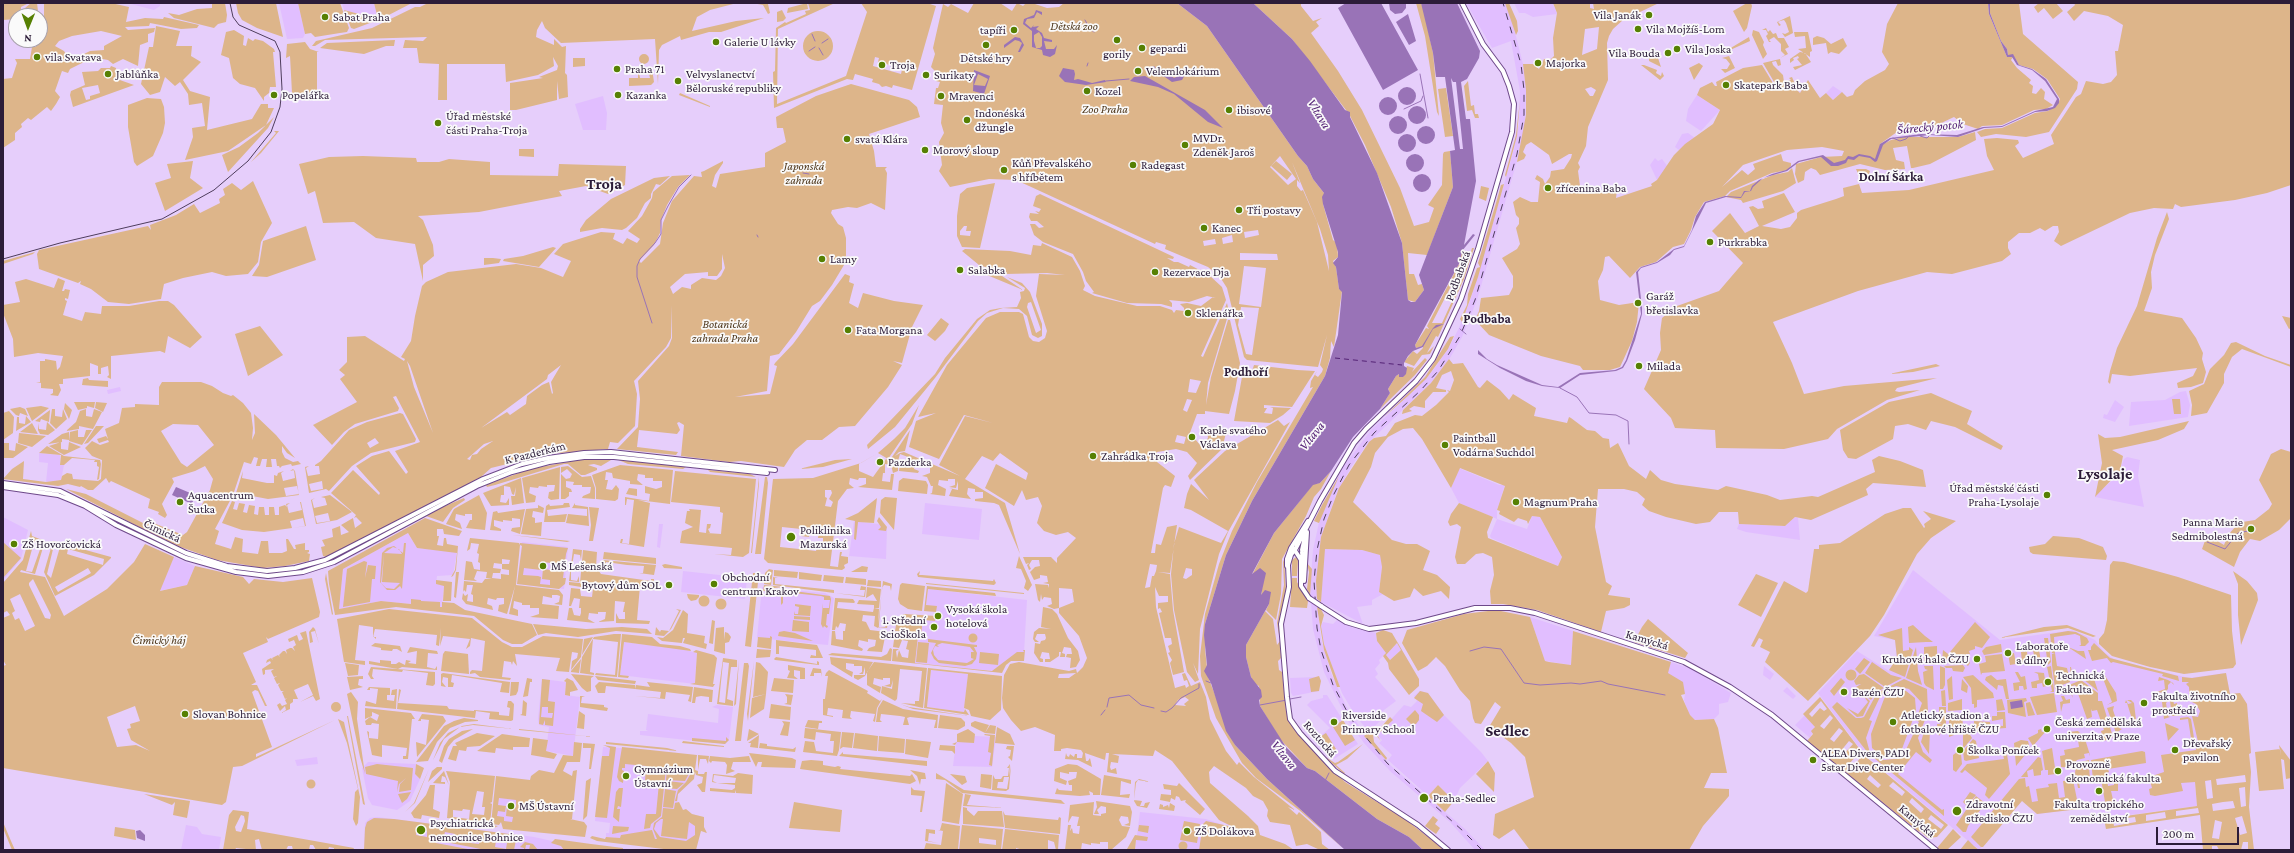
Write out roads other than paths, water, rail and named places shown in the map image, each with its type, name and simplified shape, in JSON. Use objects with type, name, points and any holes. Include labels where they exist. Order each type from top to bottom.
[{"type":"main road","name":"Podbabská","points":[[1295,548],[1354,443],[1366,429],[1416,381],[1433,359],[1461,299],[1478,249],[1512,132],[1514,104],[1503,71],[1484,44],[1462,3]]},
{"type":"main road","name":"K Pazderkám","points":[[319,566],[483,478],[522,464],[548,458],[584,453],[611,452],[775,470]]},
{"type":"main road","name":"K Pazderkám","points":[[319,566],[339,560],[484,483],[512,472],[549,462],[584,457],[614,457],[767,473]]},
{"type":"main road","name":"Čimická","points":[[3,483],[60,491],[186,554],[227,566],[267,571],[319,566]]},
{"type":"main road","name":"Čimická","points":[[3,487],[41,491],[68,498],[163,548],[192,560],[224,570],[268,576],[293,574],[319,566]]},
{"type":"main road","points":[[1288,572],[1286,561],[1288,555],[1304,526],[1312,516]]},
{"type":"main road","name":"Podbabská","points":[[1302,551],[1308,525]]},
{"type":"main road","points":[[1304,581],[1307,532]]},
{"type":"main road","points":[[1300,547],[1302,551],[1305,594],[1300,584],[1300,559],[1295,548],[1300,547]]},
{"type":"main road","name":"Roztocká","points":[[1295,548],[1290,559],[1288,587],[1281,624],[1286,698],[1290,719],[1300,733],[1335,771],[1418,825],[1448,850]]},
{"type":"main road","points":[[1290,559],[1302,551]]},
{"type":"main road","name":"Kamýcká","points":[[1305,594],[1346,622],[1369,629],[1416,623],[1475,608],[1514,608],[1684,662],[1737,692],[1772,715],[1936,850]]},
{"type":"water","name":"Vltava","points":[[1177,3],[1253,3],[1292,39],[1310,61],[1345,110],[1350,112],[1350,117],[1377,173],[1402,243],[1408,300],[1411,302],[1415,302],[1424,290],[1419,275],[1453,187],[1450,151],[1455,150],[1445,77],[1436,77],[1433,53],[1421,3],[1457,3],[1480,51],[1479,58],[1467,79],[1461,82],[1466,119],[1470,119],[1476,181],[1464,245],[1473,234],[1475,235],[1462,251],[1460,262],[1415,345],[1416,348],[1422,346],[1433,328],[1436,325],[1444,324],[1433,329],[1423,347],[1413,351],[1408,356],[1404,363],[1404,366],[1407,368],[1406,374],[1403,377],[1399,377],[1399,374],[1396,376],[1388,389],[1390,393],[1380,409],[1353,437],[1331,471],[1320,483],[1313,485],[1274,533],[1252,574],[1260,568],[1266,573],[1261,595],[1265,590],[1271,592],[1269,604],[1246,645],[1246,657],[1251,677],[1261,690],[1262,697],[1259,700],[1260,706],[1286,747],[1307,768],[1315,771],[1377,819],[1409,837],[1423,850],[1345,850],[1267,779],[1235,745],[1226,731],[1211,683],[1204,671],[1207,665],[1204,635],[1205,624],[1226,555],[1252,501],[1325,376],[1338,335],[1342,292],[1339,289],[1336,267],[1333,263],[1338,257],[1338,252],[1323,204],[1322,197],[1324,193],[1313,179],[1307,166],[1298,156],[1207,26]],"holes":[[[1451,78],[1453,82],[1456,82],[1463,149],[1460,149]]]},
{"type":"water","points":[[1346,3],[1381,3],[1418,70],[1383,90],[1338,8]]},
{"type":"water","points":[[1389,3],[1406,3],[1406,8],[1402,13],[1395,14],[1390,10]]},
{"type":"water","points":[[1988,3],[1990,3],[1990,13],[2001,41],[2007,49],[2008,55],[2013,54],[2019,65],[2032,69],[2046,79],[2059,99],[2059,103],[2055,108],[2047,111],[2035,112],[2002,127],[1984,128],[1958,137],[1930,135],[1891,139],[1883,145],[1877,161],[1875,162],[1870,158],[1859,156],[1854,160],[1848,159],[1846,163],[1838,166],[1831,166],[1821,157],[1799,162],[1787,171],[1764,178],[1786,170],[1798,161],[1823,155],[1834,163],[1845,160],[1848,156],[1853,157],[1859,154],[1870,156],[1875,159],[1880,144],[1890,138],[1921,134],[1957,135],[1983,127],[2002,126],[2035,111],[2053,107],[2057,99],[2045,81],[2032,70],[2017,65],[2012,57],[2007,57],[1989,14]]},
{"type":"water","points":[[1036,10],[1042,12],[1042,15],[1037,12],[1034,18],[1027,19],[1025,23],[1031,28],[1034,25],[1033,27],[1039,26],[1036,29],[1042,33],[1044,38],[1052,40],[1052,42],[1044,41],[1046,49],[1054,49],[1057,45],[1055,54],[1050,57],[1043,55],[1042,50],[1032,47],[1032,31],[1023,24],[1024,19],[1034,15]],"holes":[[[1039,32],[1042,37],[1042,46],[1040,48],[1036,48],[1034,35]]]},
{"type":"water","points":[[1408,14],[1416,41],[1409,45],[1396,22]]},
{"type":"water","points":[[1015,37],[1020,38],[1024,45],[1020,52],[1018,52],[1022,43],[1015,40],[1004,48],[1004,45]]},
{"type":"water","points":[[1154,66],[1159,72],[1167,73],[1174,78],[1181,75],[1183,69],[1186,73],[1182,80],[1172,82],[1165,77],[1153,73],[1152,67]]},
{"type":"water","points":[[1063,68],[1074,70],[1074,80],[1078,79],[1092,83],[1105,80],[1106,82],[1086,85],[1065,82],[1059,76]]},
{"type":"water","points":[[974,70],[990,76],[984,94],[973,91]],"holes":[[[978,74],[988,79],[985,86],[974,85]]]},
{"type":"water","points":[[1145,76],[1205,110],[1223,128],[1208,122],[1174,94],[1158,87],[1130,81],[1134,77]]},
{"type":"water","points":[[1407,87],[1413,90],[1416,96],[1413,102],[1407,105],[1401,102],[1398,96],[1401,90]]},
{"type":"water","points":[[1388,97],[1394,100],[1397,106],[1394,112],[1388,115],[1382,112],[1379,106],[1382,100]]},
{"type":"water","points":[[1417,106],[1423,109],[1426,115],[1423,121],[1417,124],[1411,121],[1408,115],[1411,109]]},
{"type":"water","points":[[1398,116],[1404,119],[1407,125],[1404,131],[1398,134],[1392,131],[1389,125],[1392,119]]},
{"type":"water","points":[[1426,126],[1432,129],[1435,135],[1432,141],[1426,144],[1420,141],[1417,135],[1420,129]]},
{"type":"water","points":[[1407,134],[1413,137],[1416,143],[1413,149],[1407,152],[1401,149],[1398,143],[1401,137]]},
{"type":"water","points":[[1415,154],[1421,157],[1424,163],[1421,169],[1415,172],[1409,169],[1406,163],[1409,157]]},
{"type":"water","points":[[1422,174],[1428,177],[1431,183],[1428,189],[1422,192],[1416,189],[1413,183],[1416,177]]},
{"type":"water","points":[[1763,178],[1753,187],[1751,191],[1745,192],[1741,198],[1726,197],[1706,203],[1684,247],[1674,250],[1670,255],[1657,263],[1641,268],[1638,272],[1642,314],[1635,340],[1623,368],[1616,371],[1580,375],[1560,388],[1542,386],[1526,381],[1500,368],[1478,354],[1478,350],[1487,359],[1497,365],[1542,385],[1558,387],[1580,373],[1615,370],[1622,367],[1626,360],[1641,314],[1636,272],[1641,267],[1657,262],[1674,249],[1684,246],[1692,230],[1696,216],[1705,202],[1725,196],[1741,197],[1744,191],[1750,191],[1752,186]]},
{"type":"water","points":[[176,487],[195,495],[192,504],[172,495]]},
{"type":"water","points":[[2022,700],[2023,707],[2011,709],[2010,702]]},
{"type":"water","points":[[140,830],[145,835],[145,841],[137,838],[136,831]]},
{"type":"waterway","points":[[1085,20],[1090,29],[1094,32]]},
{"type":"waterway","points":[[812,34],[815,41]]},
{"type":"waterway","points":[[822,43],[828,39]]},
{"type":"waterway","points":[[809,51],[815,47]]},
{"type":"waterway","points":[[819,48],[823,55]]},
{"type":"waterway","points":[[1420,74],[1428,118]]},
{"type":"waterway","points":[[1106,81],[1129,79]]},
{"type":"waterway","points":[[1404,109],[1421,101],[1423,96]]},
{"type":"waterway","name":"Šárecký potok","points":[[1893,138],[1900,141],[1909,136]]},
{"type":"waterway","name":"Šárecký potok","points":[[1920,136],[1927,138],[1929,136]]},
{"type":"waterway","points":[[803,173],[809,174]]},
{"type":"waterway","points":[[652,323],[637,277],[637,266],[640,259],[661,234],[661,220],[668,206],[679,187],[691,175]]},
{"type":"waterway","name":"Šárecký potok","points":[[1460,329],[1466,334]]},
{"type":"waterway","points":[[1560,388],[1577,397],[1589,413],[1616,415],[1628,421],[1629,444]]},
{"type":"waterway","points":[[2207,542],[2225,549],[2238,533],[2248,531]]},
{"type":"waterway","points":[[1470,651],[1484,647],[1501,649],[1524,683],[1540,685],[1571,683],[1580,684],[1601,681],[1608,684],[1665,695]]},
{"type":"waterway","points":[[1206,681],[1211,683]]},
{"type":"waterway","points":[[1161,711],[1166,712],[1172,708],[1181,698],[1199,688],[1199,684]]},
{"type":"waterway","points":[[1107,707],[1109,698],[1129,695],[1141,705],[1154,708]]},
{"type":"waterway","points":[[1290,699],[1301,697]]},
{"type":"waterway","points":[[1260,705],[1287,700]]},
{"type":"waterway","points":[[1101,715],[1105,710]]},
{"type":"waterway","points":[[1325,781],[1329,773]]},
{"type":"tram line","points":[[3,259],[60,243],[162,219],[214,190],[248,161],[271,132],[280,107],[282,89],[280,52],[275,41],[239,25],[233,17],[230,3]]},
{"type":"railway","points":[[1482,850],[1387,763],[1351,719],[1333,685],[1321,650],[1317,628],[1314,581],[1317,550],[1324,519],[1334,494],[1349,465],[1374,433],[1420,391],[1438,371],[1460,336],[1475,300],[1517,154],[1524,115],[1524,90],[1521,64],[1503,3]]},
{"type":"place","name":"Vila Janák","points":[[1649,15]]},
{"type":"place","name":"Sabat Praha","points":[[325,17]]},
{"type":"place","name":"Vila Mojžíš-Lom","points":[[1638,29]]},
{"type":"place","name":"tapíři","points":[[1014,30]]},
{"type":"place","name":"gorily","points":[[1117,40]]},
{"type":"place","name":"Galerie U lávky","points":[[716,42]]},
{"type":"place","name":"Dětské hry","points":[[986,45]]},
{"type":"place","name":"gepardi","points":[[1142,48]]},
{"type":"place","name":"Vila Joska","points":[[1677,49]]},
{"type":"place","name":"Vila Bouda","points":[[1668,53]]},
{"type":"place","name":"vila Svatava","points":[[37,57]]},
{"type":"place","name":"Majorka","points":[[1538,63]]},
{"type":"place","name":"Troja","points":[[882,65]]},
{"type":"place","name":"Praha 71","points":[[617,69]]},
{"type":"place","name":"Velemlokárium","points":[[1138,71]]},
{"type":"place","name":"Jablůňka","points":[[108,74]]},
{"type":"place","name":"Surikaty","points":[[926,75]]},
{"type":"place","name":"Velvyslanectví Běloruské republiky","points":[[678,81]]},
{"type":"place","name":"Skatepark Baba","points":[[1726,85]]},
{"type":"place","name":"Kozel","points":[[1087,91]]},
{"type":"place","name":"Popelářka","points":[[274,95]]},
{"type":"place","name":"Kazanka","points":[[618,95]]},
{"type":"place","name":"Mravenci","points":[[941,96]]},
{"type":"place","name":"ibisové","points":[[1229,110]]},
{"type":"place","name":"Indonéská džungle","points":[[967,120]]},
{"type":"place","name":"Úřad městské části Praha-Troja","points":[[438,123]]},
{"type":"place","name":"svatá Klára","points":[[847,139]]},
{"type":"place","name":"MVDr. Zdeněk Jaroš","points":[[1185,145]]},
{"type":"place","name":"Morový sloup","points":[[925,150]]},
{"type":"place","name":"Radegast","points":[[1133,165]]},
{"type":"place","name":"Kůň Převalského s hříbětem","points":[[1004,170]]},
{"type":"place","name":"zřícenina Baba","points":[[1548,188]]},
{"type":"place","name":"Tři postavy","points":[[1239,210]]},
{"type":"place","name":"Kanec","points":[[1204,228]]},
{"type":"place","name":"Purkrabka","points":[[1710,242]]},
{"type":"place","name":"Lamy","points":[[822,259]]},
{"type":"place","name":"Salabka","points":[[960,270]]},
{"type":"place","name":"Rezervace Dja","points":[[1155,272]]},
{"type":"place","name":"Garáž břetislavka","points":[[1638,303]]},
{"type":"place","name":"Sklenářka","points":[[1188,313]]},
{"type":"place","name":"Fata Morgana","points":[[848,330]]},
{"type":"place","name":"Milada","points":[[1639,366]]},
{"type":"place","name":"Kaple svatého Václava","points":[[1192,437]]},
{"type":"place","name":"Paintball Vodárna Suchdol","points":[[1445,445]]},
{"type":"place","name":"Zahrádka Troja","points":[[1093,456]]},
{"type":"place","name":"Pazderka","points":[[880,462]]},
{"type":"place","name":"Úřad městské části Praha-Lysolaje","points":[[2047,495]]},
{"type":"place","name":"Aquacentrum Šutka","points":[[180,502]]},
{"type":"place","name":"Magnum Praha","points":[[1516,502]]},
{"type":"place","name":"Panna Marie Sedmibolestná","points":[[2251,529]]},
{"type":"place","name":"Poliklinika Mazurská","points":[[791,537]]},
{"type":"place","name":"ZŠ Hovorčovická","points":[[14,544]]},
{"type":"place","name":"MŠ Lešenská","points":[[543,566]]},
{"type":"place","name":"Obchodní centrum Krakov","points":[[714,584]]},
{"type":"place","name":"Bytový dům SOL","points":[[669,585]]},
{"type":"place","name":"Vysoká škola hotelová","points":[[938,616]]},
{"type":"place","name":"1. Střední ScioŠkola","points":[[934,627]]},
{"type":"place","name":"Laboratoře a dílny","points":[[2008,653]]},
{"type":"place","name":"Kruhová hala ČZU","points":[[1977,659]]},
{"type":"place","name":"Technická Fakulta","points":[[2048,682]]},
{"type":"place","name":"Bazén ČZU","points":[[1844,692]]},
{"type":"place","name":"Fakulta životního prostředí","points":[[2144,703]]},
{"type":"place","name":"Slovan Bohnice","points":[[185,714]]},
{"type":"place","name":"Riverside Primary School","points":[[1334,722]]},
{"type":"place","name":"Atletický stadion a fotbalové hřiště ČZU","points":[[1893,722]]},
{"type":"place","name":"Česká zemědělská univerzita v Praze","points":[[2047,729]]},
{"type":"place","name":"Školka Poníček","points":[[1960,750]]},
{"type":"place","name":"Dřevařský pavilon","points":[[2175,750]]},
{"type":"place","name":"ALEA Divers, PADI 5star Dive Center","points":[[1813,760]]},
{"type":"place","name":"Provozně ekonomická fakulta","points":[[2058,771]]},
{"type":"place","name":"Gymnázium Ústavní","points":[[626,776]]},
{"type":"place","name":"Fakulta tropického zemědělství","points":[[2099,791]]},
{"type":"place","name":"Praha-Sedlec","points":[[1424,798]]},
{"type":"place","name":"MŠ Ústavní","points":[[511,806]]},
{"type":"place","name":"Zdravotní středisko ČZU","points":[[1957,811]]},
{"type":"place","name":"Psychiatrická nemocnice Bohnice","points":[[421,830]]},
{"type":"place","name":"ZŠ Dolákova","points":[[1187,831]]},
{"type":"district","name":"Dolní Šárka","points":[[1891,177]]},
{"type":"district","name":"Troja","points":[[604,184]]},
{"type":"district","name":"Podbaba","points":[[1487,319]]},
{"type":"district","name":"Podhoří","points":[[1246,372]]},
{"type":"district","name":"Lysolaje","points":[[2105,474]]},
{"type":"district","name":"Sedlec","points":[[1507,731]]},
{"type":"park label","name":"Dětská zoo","points":[[1074,26]]},
{"type":"park label","name":"Zoo Praha","points":[[1105,109]]},
{"type":"park label","name":"Japonská zahrada","points":[[804,173]]},
{"type":"park label","name":"Botanická zahrada Praha","points":[[725,331]]},
{"type":"park label","name":"Čimický háj","points":[[159,640]]}]
